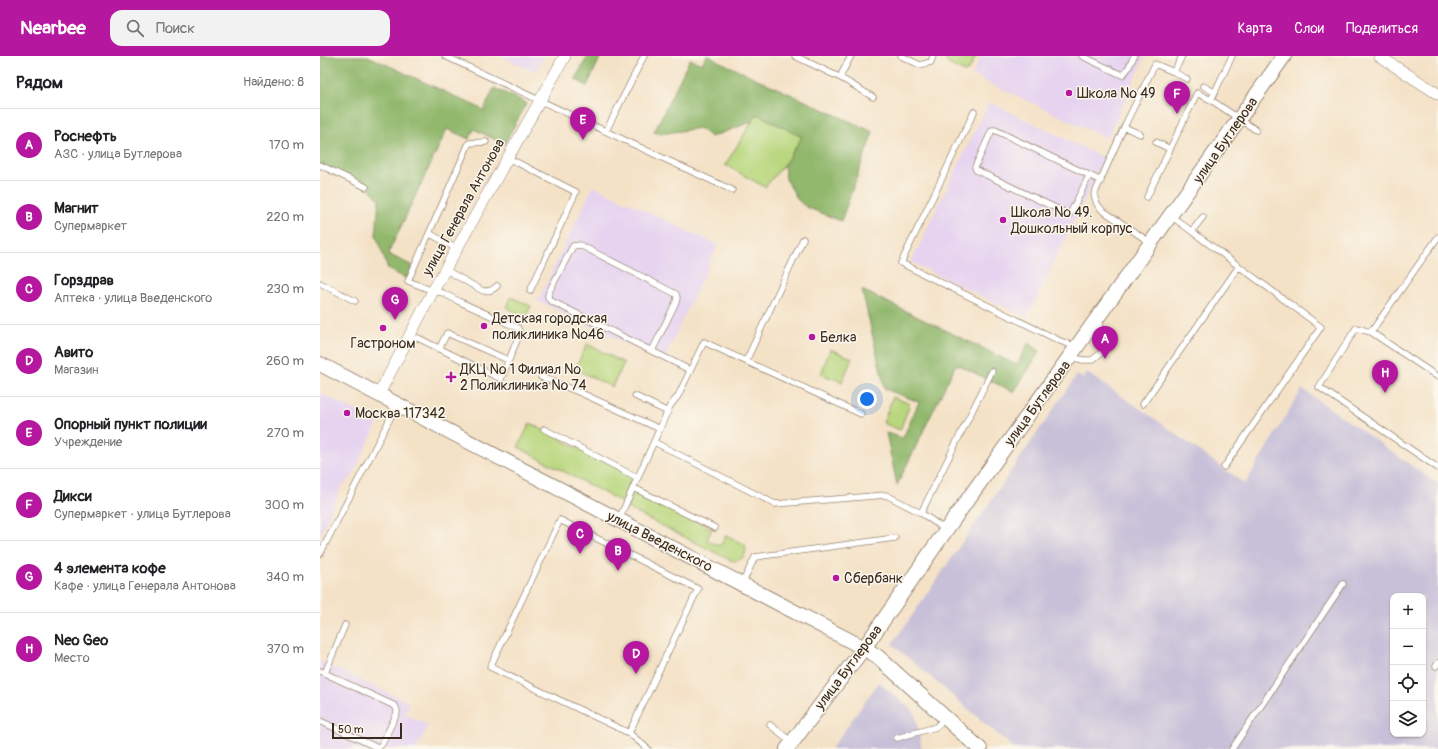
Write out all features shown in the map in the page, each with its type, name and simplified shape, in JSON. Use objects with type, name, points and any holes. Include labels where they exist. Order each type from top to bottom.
[{"type":"street","name":"улица Генерала Антонова","points":[[379,394],[433,291],[565,56]]},
{"type":"street","name":"улица Бутлерова","points":[[790,746],[864,648],[946,530],[1284,56]]},
{"type":"street","points":[[1379,56],[1438,94]]},
{"type":"street","name":"улица Введенского","points":[[320,364],[864,648],[877,656],[980,749]]},
{"type":"lane","points":[[445,56],[732,190]]},
{"type":"lane","points":[[606,131],[644,56]]},
{"type":"lane","points":[[795,56],[841,78],[873,97]]},
{"type":"lane","points":[[841,78],[851,56]]},
{"type":"lane","points":[[901,56],[920,65],[931,62],[933,56]]},
{"type":"lane","points":[[1082,56],[1122,75],[1127,71],[1134,56]]},
{"type":"lane","points":[[1174,72],[1182,56]]},
{"type":"lane","points":[[1211,100],[1232,56]]},
{"type":"lane","points":[[1151,243],[1102,210],[1097,204],[1094,196],[1124,127],[1155,64],[1187,79]]},
{"type":"lane","points":[[1203,86],[1214,92]]},
{"type":"lane","points":[[1147,197],[1197,93],[1240,118],[1256,130]]},
{"type":"lane","points":[[974,112],[901,263],[1060,341],[1083,360],[1092,360],[1108,347],[1096,320]]},
{"type":"lane","points":[[1124,127],[1140,134]]},
{"type":"lane","points":[[1089,176],[1069,214],[976,170],[975,166],[992,130],[994,130],[1089,176],[1100,182]]},
{"type":"lane","points":[[409,338],[418,338],[501,379],[520,333],[518,328],[443,293],[433,291],[408,281],[469,143],[486,142]]},
{"type":"lane","points":[[1156,142],[1170,149]]},
{"type":"lane","points":[[508,159],[576,192],[530,291]]},
{"type":"lane","points":[[320,165],[366,187]]},
{"type":"lane","points":[[1171,216],[1321,327],[1224,467]]},
{"type":"lane","points":[[1192,231],[1203,217]]},
{"type":"lane","points":[[429,233],[457,249]]},
{"type":"lane","points":[[1371,332],[1438,237]]},
{"type":"lane","points":[[746,361],[803,238]]},
{"type":"lane","points":[[652,351],[676,302],[676,294],[580,245],[572,246],[549,292],[549,299],[652,351],[690,370]]},
{"type":"lane","points":[[1143,404],[1239,266]]},
{"type":"lane","points":[[446,270],[483,291],[489,291],[494,289],[496,286]]},
{"type":"lane","points":[[320,283],[355,301]]},
{"type":"lane","points":[[1438,377],[1371,332],[1356,328],[1319,387],[1438,468]]},
{"type":"lane","points":[[439,349],[447,333],[508,360]]},
{"type":"lane","points":[[619,519],[670,406],[678,396],[704,342],[861,414]]},
{"type":"lane","points":[[922,513],[992,371]]},
{"type":"lane","points":[[541,377],[581,393],[660,429]]},
{"type":"lane","points":[[635,396],[668,412]]},
{"type":"lane","points":[[320,554],[397,404]]},
{"type":"lane","points":[[544,429],[638,478]]},
{"type":"lane","points":[[654,442],[775,504],[886,495],[922,513],[946,530]]},
{"type":"lane","points":[[634,488],[715,528]]},
{"type":"lane","points":[[629,734],[698,589],[560,520],[490,667],[629,734],[648,749]]},
{"type":"lane","points":[[742,584],[755,557],[895,538]]},
{"type":"lane","points":[[1232,749],[1343,584]]},
{"type":"lane","points":[[320,721],[378,748],[382,744],[397,713],[394,706],[322,672],[345,625]]},
{"type":"lane","points":[[897,738],[936,727],[945,718]]},
{"type":"lane","points":[[770,725],[790,746]]},
{"type":"shaded area","points":[[501,56],[544,56],[535,72]]},
{"type":"shaded area","name":"Школа № 49","points":[[981,56],[1145,56],[1107,138],[972,75]]},
{"type":"shaded area","name":"Школа № 49. Дошкольный корпус","points":[[989,102],[1104,158],[1027,318],[911,262]]},
{"type":"shaded area","points":[[593,186],[718,245],[663,361],[538,301]]},
{"type":"shaded area","points":[[1087,373],[1148,414],[1245,484],[1302,389],[1438,484],[1438,749],[1015,749],[892,644],[1077,375],[1083,379]]},
{"type":"shaded area","points":[[320,393],[378,422],[352,477],[342,485],[320,536]]},
{"type":"shaded area","points":[[320,661],[410,703],[404,714],[428,725],[417,749],[320,749]]},
{"type":"shaded area","points":[[879,682],[915,713],[922,749],[831,749]]},
{"type":"green space","points":[[320,56],[368,56],[484,110],[494,88],[527,103],[504,144],[474,129],[469,139],[447,129],[388,254],[413,266],[407,279],[388,269],[376,235],[379,199],[368,187],[320,164]]},
{"type":"green space","points":[[588,56],[601,56],[587,86],[575,79]]},
{"type":"green space","points":[[706,56],[711,56],[718,61],[873,132],[841,221],[806,207],[798,200],[786,179],[784,165],[802,137],[757,114],[751,122],[711,137],[699,128],[661,134],[654,132],[690,59],[702,64]]},
{"type":"green space","points":[[948,56],[976,56],[969,70],[965,72],[948,64],[946,62]]},
{"type":"green space","points":[[757,114],[802,137],[784,165],[765,187],[725,165]]},
{"type":"green space","points":[[862,290],[1017,365],[1028,343],[1040,351],[1014,392],[956,364],[897,485],[886,433],[903,438],[919,402],[885,389]]},
{"type":"green space","points":[[511,297],[531,306],[526,317],[507,308]]},
{"type":"green space","points":[[587,344],[624,363],[612,387],[575,369]]},
{"type":"green space","points":[[830,349],[852,358],[842,382],[821,374]]},
{"type":"green space","points":[[893,397],[910,404],[900,430],[883,423]]},
{"type":"green space","points":[[530,423],[633,477],[621,502],[518,447]]},
{"type":"green space","points":[[635,491],[712,529],[707,540],[720,546],[726,535],[745,545],[746,549],[743,558],[734,561],[730,560],[627,508]]},
{"type":"place","name":"Школа № 49","points":[[1069,93]]},
{"type":"place","name":"Дикси","points":[[1177,114]]},
{"type":"place","name":"Опорный пункт полиции","points":[[583,140]]},
{"type":"place","name":"Школа № 49. Дошкольный корпус","points":[[1003,220]]},
{"type":"place","name":"4 элемента кофе","points":[[395,320]]},
{"type":"place","name":"Детская городская поликлиника №46","points":[[484,326]]},
{"type":"place","name":"Гастроном","points":[[383,328]]},
{"type":"place","name":"Белка","points":[[812,337]]},
{"type":"place","name":"Роснефть","points":[[1105,359]]},
{"type":"place","name":"ДКЦ № 1 Филиал № 2 Поликлиника № 74","points":[[451,377]]},
{"type":"place","name":"Neo Geo","points":[[1385,393]]},
{"type":"place","name":"Москва 117342","points":[[347,413]]},
{"type":"place","name":"Горздрав","points":[[580,554]]},
{"type":"place","name":"Магнит","points":[[618,571]]},
{"type":"place","name":"Сбербанк","points":[[836,578]]},
{"type":"place","name":"Авито","points":[[636,674]]}]
